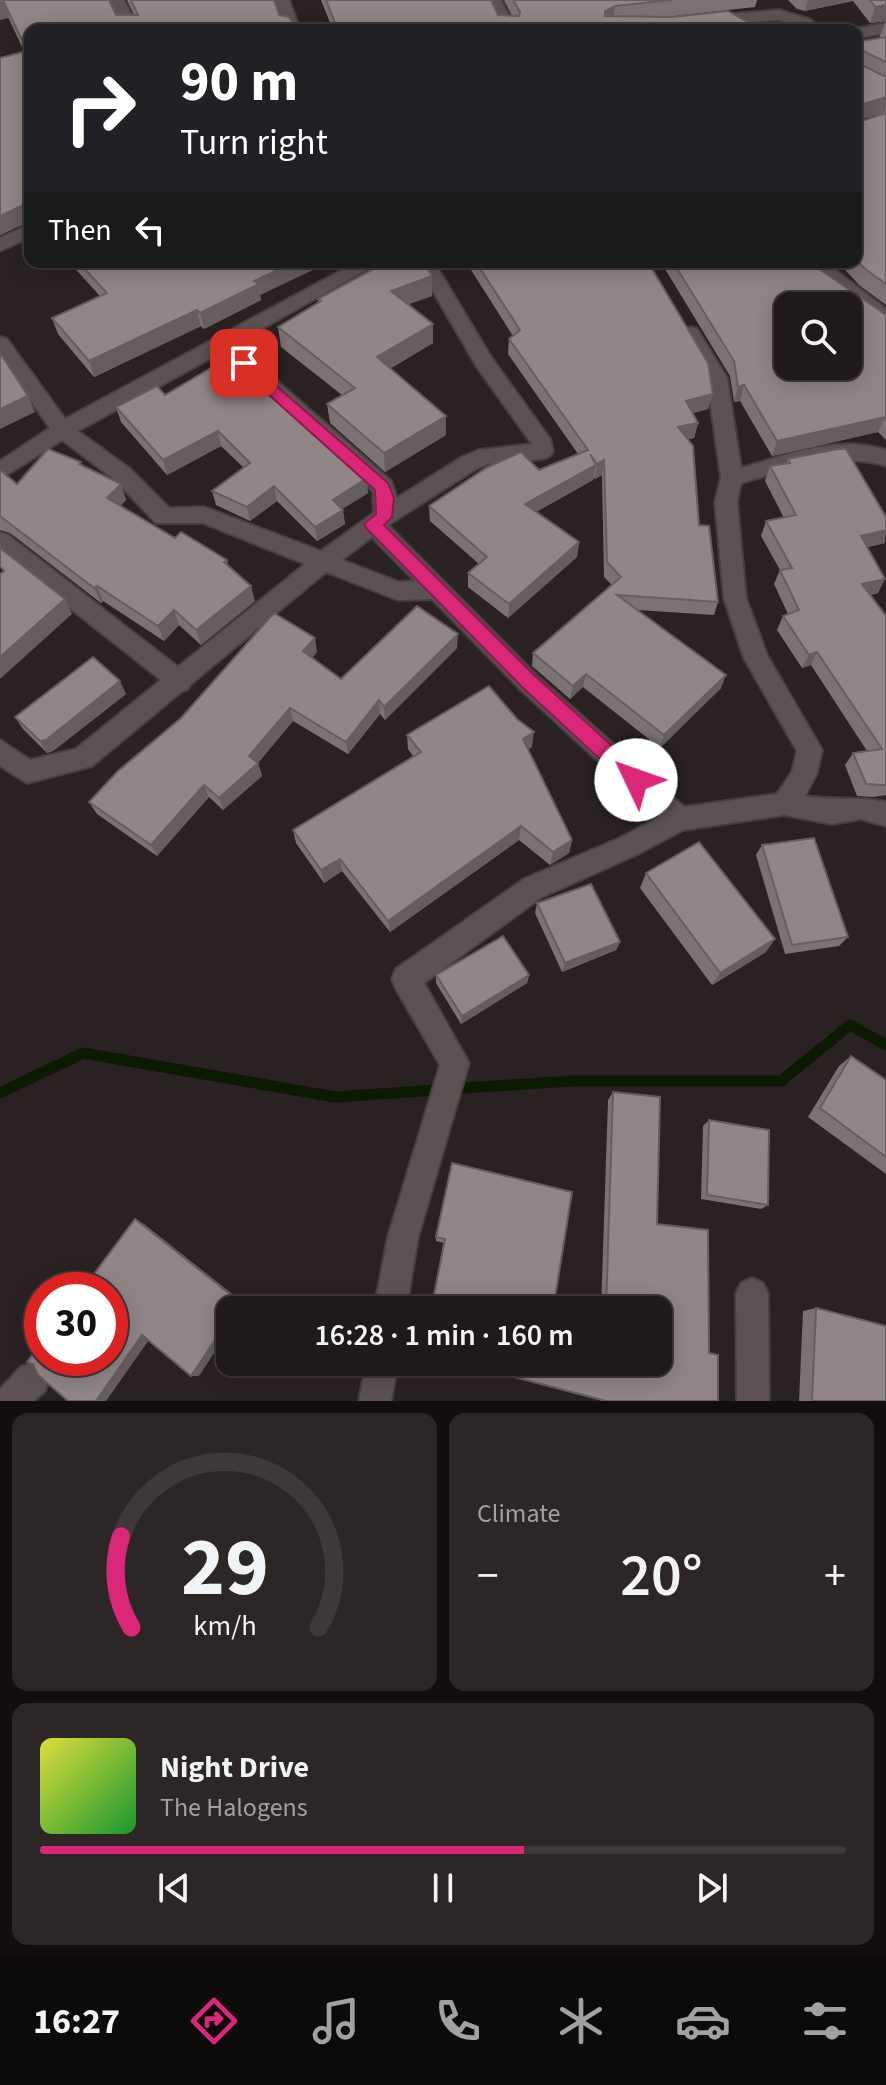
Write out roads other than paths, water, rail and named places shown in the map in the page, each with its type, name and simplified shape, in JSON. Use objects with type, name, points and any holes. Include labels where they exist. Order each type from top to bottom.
[{"type":"street","points":[[116,0],[128,24]]},
{"type":"street","points":[[281,0],[290,24]]},
{"type":"street","points":[[493,0],[505,24]]},
{"type":"street","points":[[757,0],[770,15]]},
{"type":"street","points":[[709,24],[700,22],[780,13],[798,16],[808,24]]},
{"type":"street","points":[[862,32],[886,28]]},
{"type":"street","points":[[0,245],[24,233]]},
{"type":"street","points":[[0,471],[62,430],[360,268]]},
{"type":"street","points":[[3,757],[27,772],[83,758],[180,682],[324,561],[378,521],[469,463],[486,456],[543,451],[543,444],[484,362],[429,268]]},
{"type":"street","points":[[821,268],[886,319]]},
{"type":"street","points":[[678,314],[717,378],[732,478],[726,502],[735,598],[756,658],[810,750],[808,767],[800,785],[784,804]]},
{"type":"street","points":[[0,344],[62,430],[122,474],[164,517],[204,515],[398,591],[438,590]]},
{"type":"street","points":[[223,344],[383,487],[386,498],[378,521]]},
{"type":"street","points":[[732,478],[844,451],[877,453],[886,458]]},
{"type":"street","points":[[378,521],[438,590],[528,682],[679,819]]},
{"type":"street","points":[[0,541],[180,682]]},
{"type":"street","points":[[392,1296],[403,1237],[455,1063],[406,979],[533,888],[629,846],[679,819],[784,804],[832,812],[861,808],[886,814]]},
{"type":"street","points":[[752,1294],[753,1401]]},
{"type":"street","points":[[375,1401],[379,1376]]},
{"type":"waterway","points":[[0,1093],[83,1053],[335,1097],[570,1081],[781,1081],[850,1025],[886,1045]]}]
